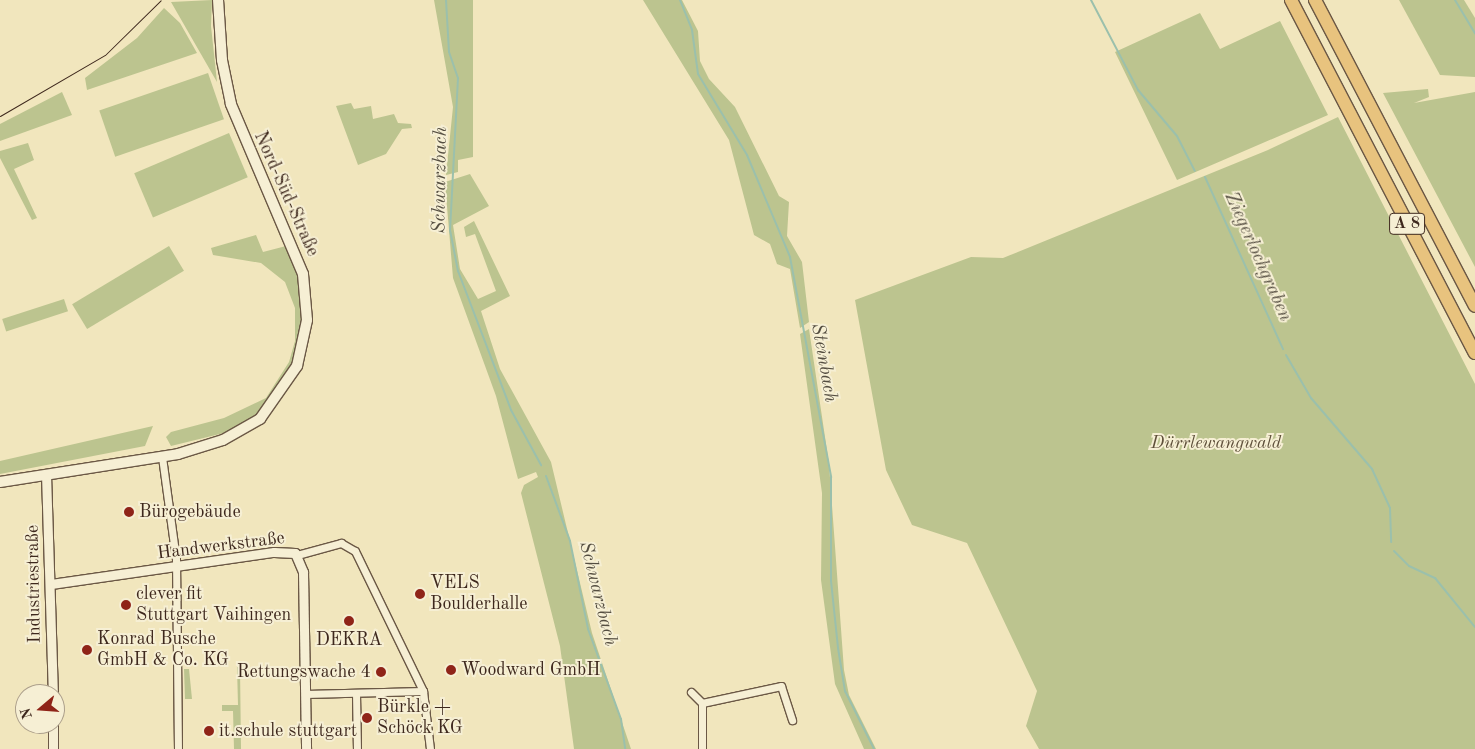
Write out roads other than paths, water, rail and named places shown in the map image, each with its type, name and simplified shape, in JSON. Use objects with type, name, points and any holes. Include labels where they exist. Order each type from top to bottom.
[{"type":"highway","name":"A 8","points":[[1291,0],[1475,353]]},
{"type":"highway","name":"A 8","points":[[1315,0],[1475,306]]},
{"type":"main road","name":"Nord-Süd-Straße","points":[[0,482],[162,457],[208,446],[248,428],[287,384],[302,352],[307,320],[303,274],[290,236],[231,104],[222,60],[218,0]]},
{"type":"street","points":[[162,457],[176,568],[178,749]]},
{"type":"street","name":"Industriestraße","points":[[46,474],[53,684]]},
{"type":"street","name":"Handwerkstraße","points":[[51,584],[176,568],[274,552],[297,555],[341,542],[351,546],[423,691],[430,749]]},
{"type":"street","points":[[297,555],[303,572],[306,749]]},
{"type":"street","points":[[702,703],[781,686],[792,720]]},
{"type":"street","points":[[305,694],[423,691]]},
{"type":"street","points":[[691,692],[702,703],[702,749]]},
{"type":"street","points":[[356,693],[356,749]]},
{"type":"street","points":[[53,734],[53,749]]},
{"type":"waterway","name":"Schwarzbach","points":[[446,0],[449,52],[458,78],[450,230],[458,271],[511,410],[541,465]]},
{"type":"waterway","name":"Steinbach","points":[[680,0],[692,30],[698,74],[747,155],[790,257],[831,477],[831,581],[838,648],[845,691],[874,749]]},
{"type":"waterway","name":"Ziegerlochgraben","points":[[1091,0],[1138,90],[1177,136],[1195,171]]},
{"type":"waterway","points":[[1455,0],[1475,33]]},
{"type":"waterway","name":"Ziegerlochgraben","points":[[1205,177],[1283,349]]},
{"type":"waterway","name":"Ziegerlochgraben","points":[[1286,355],[1311,398],[1372,469],[1390,508],[1391,542]]},
{"type":"waterway","name":"Schwarzbach","points":[[546,476],[570,541],[588,629],[621,719],[625,749]]},
{"type":"waterway","name":"Ziegerlochgraben","points":[[1394,551],[1409,566],[1435,578],[1475,627]]},
{"type":"tram line","points":[[0,116],[105,55],[161,0]]},
{"type":"place","name":"Bürogebäude","points":[[129,512]]},
{"type":"place","name":"VELS Boulderhalle","points":[[420,594]]},
{"type":"place","name":"clever fit Stuttgart Vaihingen","points":[[126,605]]},
{"type":"place","name":"DEKRA","points":[[349,621]]},
{"type":"place","name":"Konrad Busche GmbH & Co. KG","points":[[87,650]]},
{"type":"place","name":"Woodward GmbH","points":[[451,670]]},
{"type":"place","name":"Rettungswache 4","points":[[381,672]]},
{"type":"place","name":"Bürkle + Schöck KG","points":[[367,718]]},
{"type":"place","name":"it.schule stuttgart","points":[[209,731]]},
{"type":"park label","name":"Dürrlewangwald","points":[[1216,443]]}]
